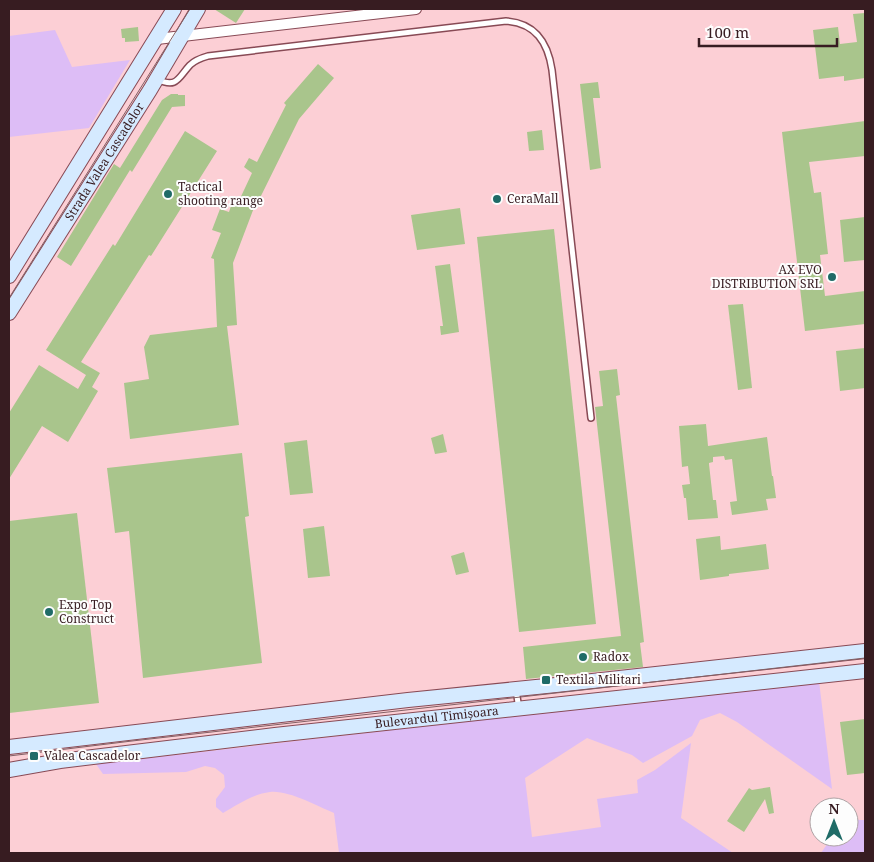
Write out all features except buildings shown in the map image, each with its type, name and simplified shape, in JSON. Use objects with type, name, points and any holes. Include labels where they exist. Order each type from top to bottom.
[{"type":"main road","name":"Strada Valea Cascadelor","points":[[9,276],[174,9]]},
{"type":"main road","name":"Strada Valea Cascadelor","points":[[9,313],[157,78],[198,9]]},
{"type":"main road","points":[[22,255],[39,265]]},
{"type":"main road","name":"Bulevardul Timișoara","points":[[9,747],[408,700],[612,680],[865,651]]},
{"type":"main road","name":"Bulevardul Timișoara","points":[[9,770],[69,760],[275,735],[865,671]]},
{"type":"main road","points":[[612,680],[615,698]]},
{"type":"street","points":[[157,39],[374,11],[416,9]]},
{"type":"lane","points":[[157,78],[168,83],[178,81],[195,61],[208,56],[506,21],[525,24],[533,29],[548,51],[552,70],[591,418]]},
{"type":"lane","points":[[516,689],[518,709]]},
{"type":"shaded area","points":[[55,30],[72,67],[130,60],[89,128],[9,137],[9,36]]},
{"type":"shaded area","points":[[819,681],[832,789],[737,722],[720,713],[700,720],[692,736],[643,763],[632,755],[587,738],[525,778],[532,837],[601,827],[597,799],[638,793],[637,780],[655,770],[691,743],[681,818],[733,853],[339,853],[334,813],[294,796],[277,792],[264,793],[245,800],[223,813],[216,807],[216,799],[225,787],[224,775],[215,768],[205,766],[186,772],[103,774],[96,764]]},
{"type":"shaded area","points":[[859,820],[865,820],[865,853],[821,853],[825,847],[859,847]]},
{"type":"tram line","points":[[9,298],[190,9]]},
{"type":"tram line","points":[[9,756],[865,658]]},
{"type":"place","name":"Tactical shooting range","points":[[168,194]]},
{"type":"place","name":"CeraMall","points":[[497,199]]},
{"type":"place","name":"AX EVO DISTRIBUTION SRL","points":[[832,277]]},
{"type":"place","name":"Expo Top Construct","points":[[49,612]]},
{"type":"place","name":"Radox","points":[[583,657]]},
{"type":"place","name":"Textila Militari","points":[[546,680]]},
{"type":"place","name":"Valea Cascadelor","points":[[34,756]]}]
